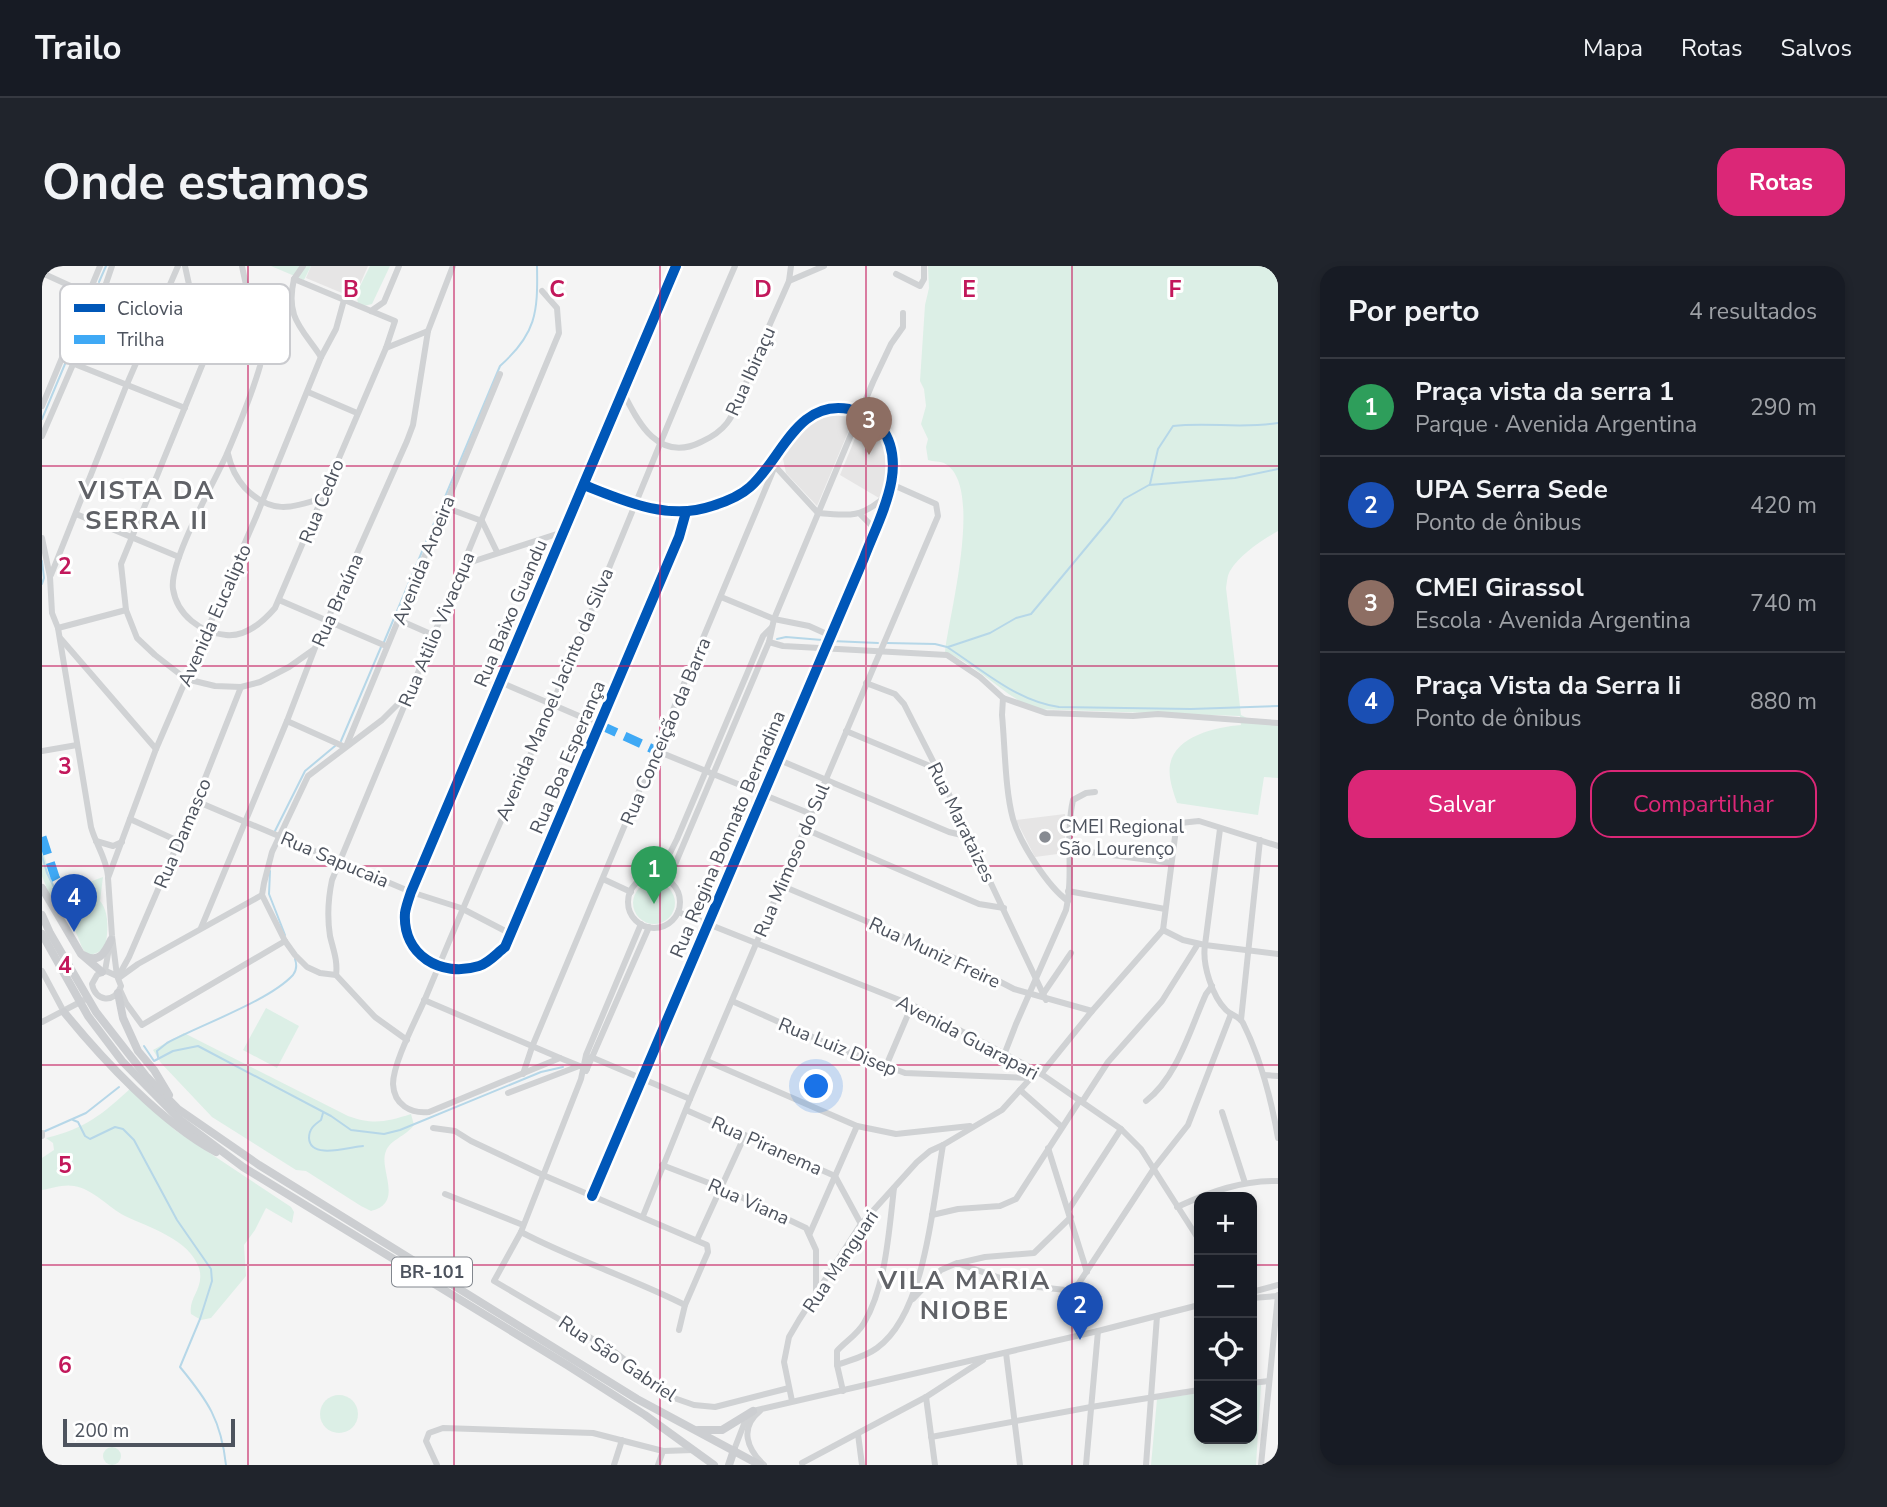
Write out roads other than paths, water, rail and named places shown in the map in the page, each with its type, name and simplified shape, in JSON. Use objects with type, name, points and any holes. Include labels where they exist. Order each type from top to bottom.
[{"type":"main road","points":[[42,888],[81,954],[103,972]]},
{"type":"main road","name":"BR-101","points":[[42,915],[80,996]]},
{"type":"main road","name":"BR-101","points":[[42,934],[92,1014],[126,1059],[179,1119],[243,1167],[567,1365],[714,1465]]},
{"type":"main road","points":[[81,954],[88,958],[101,957],[111,938]]},
{"type":"main road","points":[[119,991],[126,1059]]},
{"type":"main road","points":[[64,1012],[87,1039],[126,1059],[143,1078]]},
{"type":"main road","name":"BR-101","points":[[143,1078],[178,1109],[271,1173],[637,1399],[762,1465]]},
{"type":"main road","points":[[691,1429],[713,1432],[722,1430],[753,1411]]},
{"type":"main road","points":[[729,1465],[734,1450]]},
{"type":"street","points":[[93,284],[100,266]]},
{"type":"street","points":[[105,284],[113,266]]},
{"type":"street","points":[[170,284],[178,266]]},
{"type":"street","points":[[185,266],[189,284]]},
{"type":"street","points":[[242,266],[246,284]]},
{"type":"street","points":[[294,279],[371,311],[384,302],[399,266]]},
{"type":"street","name":"Rua Braúna","points":[[201,929],[288,721],[315,649],[407,442],[413,425],[428,331],[453,266]]},
{"type":"street","name":"Rua Baixo Guandu","points":[[438,967],[417,951],[407,931],[405,913],[411,892],[676,266]]},
{"type":"street","name":"Avenida Manoel Jacinto da Silva","points":[[523,1074],[429,1112],[418,1113],[401,1105],[393,1086],[407,1040],[461,908],[552,703],[735,266]]},
{"type":"street","name":"Rua Ibiraçu","points":[[660,444],[676,447],[695,445],[718,433],[726,424],[789,281],[791,266]]},
{"type":"street","points":[[789,281],[823,266]]},
{"type":"street","points":[[896,274],[920,286],[924,279],[924,266]]},
{"type":"street","points":[[301,268],[294,279],[291,294],[299,329],[321,357]]},
{"type":"street","points":[[42,269],[70,284]]},
{"type":"street","name":"Rua Atilio Vivacqua","points":[[336,975],[328,896],[339,862],[559,332],[557,308],[542,291]]},
{"type":"street","name":"Avenida Eucalipto","points":[[118,977],[111,938],[108,878],[156,749],[262,503],[321,357],[336,329],[344,300]]},
{"type":"street","name":"Rua Cedro","points":[[207,630],[227,636],[247,631],[265,620],[279,600],[395,321],[371,311]]},
{"type":"street","points":[[658,877],[769,642],[774,619],[818,513],[891,344],[903,327],[903,313]]},
{"type":"street","points":[[386,348],[428,331]]},
{"type":"street","points":[[42,406],[60,363]]},
{"type":"street","points":[[42,436],[43,425],[72,364]]},
{"type":"street","points":[[75,364],[185,408]]},
{"type":"street","points":[[50,577],[136,364]]},
{"type":"street","points":[[203,364],[121,564],[126,610],[137,638],[186,679],[215,686],[241,687],[260,682],[315,649]]},
{"type":"street","points":[[207,630],[186,617],[173,589],[179,557],[227,452],[260,364]]},
{"type":"street","name":"Avenida Aroeira","points":[[345,746],[383,644],[399,620],[500,374]]},
{"type":"street","points":[[308,392],[357,413]]},
{"type":"street","points":[[623,392],[640,424],[651,438],[660,444]]},
{"type":"street","points":[[584,485],[634,505],[687,512],[712,506],[752,485],[773,464],[790,435],[811,416],[836,408],[862,412]]},
{"type":"street","name":"Rua Regina Bonnato Bernadina","points":[[592,1196],[875,529],[891,484],[894,463],[891,446],[880,426],[862,412]]},
{"type":"street","points":[[227,452],[230,467],[239,481],[262,503],[291,507],[322,498]]},
{"type":"street","points":[[773,464],[818,513],[846,516],[860,514],[887,495]]},
{"type":"street","name":"Rua Conceição da Barra","points":[[523,1074],[532,1046],[657,751],[773,464]]},
{"type":"street","name":"Rua Mimoso do Sul","points":[[643,1216],[824,780],[938,516],[936,505],[891,484]]},
{"type":"street","points":[[444,507],[482,521],[497,552]]},
{"type":"street","name":"Rua Boa Esperança","points":[[438,967],[462,969],[481,965],[505,947],[679,537],[687,512]]},
{"type":"street","points":[[76,514],[179,557]]},
{"type":"street","points":[[860,514],[875,529]]},
{"type":"street","points":[[461,565],[563,532]]},
{"type":"street","points":[[42,538],[50,577],[52,613],[58,628],[95,840],[107,860],[108,878]]},
{"type":"street","points":[[42,601],[50,594]]},
{"type":"street","points":[[720,597],[774,619],[808,626],[830,635]]},
{"type":"street","points":[[279,600],[383,644]]},
{"type":"street","points":[[58,628],[126,610]]},
{"type":"street","points":[[399,620],[433,635]]},
{"type":"street","points":[[668,881],[763,636],[772,627]]},
{"type":"street","points":[[59,637],[156,749]]},
{"type":"street","points":[[769,642],[783,646],[951,656],[1003,698],[1054,714],[1158,714],[1278,723]]},
{"type":"street","points":[[500,682],[600,725]]},
{"type":"street","name":"Rua Marataizes","points":[[866,683],[888,691],[900,699],[970,837],[1044,997]]},
{"type":"street","name":"Rua Damasco","points":[[118,977],[197,801],[241,687]]},
{"type":"street","points":[[407,1040],[375,1017],[336,975],[320,973],[307,967],[285,941],[262,895],[279,835],[307,776],[382,720],[409,693]]},
{"type":"street","points":[[1003,698],[1002,715],[1013,820],[1042,872],[1056,892],[1068,901]]},
{"type":"street","points":[[288,721],[345,746]]},
{"type":"street","points":[[846,731],[937,769]]},
{"type":"street","points":[[42,751],[77,745]]},
{"type":"street","points":[[657,751],[811,814]]},
{"type":"street","points":[[777,759],[949,832],[970,837]]},
{"type":"street","points":[[1004,1055],[1068,901],[1069,818],[1073,800],[1086,793],[1095,792]]},
{"type":"street","name":"Rua Sapucaia","points":[[197,801],[411,892],[461,908],[511,934]]},
{"type":"street","points":[[130,819],[178,841]]},
{"type":"street","points":[[1278,846],[1199,821],[1185,821],[1177,825],[1163,930],[1183,940],[1201,944],[1278,954]]},
{"type":"street","points":[[805,829],[979,904],[1004,908]]},
{"type":"street","points":[[1220,829],[1201,944],[1212,986],[1223,1007],[1241,1020]]},
{"type":"street","points":[[95,840],[113,846],[122,842]]},
{"type":"street","points":[[1260,840],[1241,1020],[1264,1075],[1278,1138]]},
{"type":"street","points":[[1068,849],[1171,863]]},
{"type":"street","points":[[658,877],[668,881],[679,894],[678,912],[665,926],[649,927],[641,924],[630,911],[628,901],[631,892],[644,879],[658,877]]},
{"type":"street","points":[[603,880],[631,892]]},
{"type":"street","name":"Rua Muniz Freire","points":[[780,885],[943,953],[1014,989],[1092,1011]]},
{"type":"street","points":[[1068,891],[1166,909]]},
{"type":"street","points":[[118,977],[262,895]]},
{"type":"street","name":"Avenida Guarapari","points":[[678,912],[912,1005],[1039,1073],[1121,1129],[1141,1149],[1155,1167],[1194,1232]]},
{"type":"street","points":[[208,914],[215,921]]},
{"type":"street","points":[[589,1056],[641,924]]},
{"type":"street","points":[[522,1228],[583,1068],[649,927]]},
{"type":"street","name":"Rua Manguari","points":[[792,1401],[784,1362],[786,1348],[800,1320],[861,1224],[924,1155],[1002,1110],[1031,1078],[1039,1073],[1163,930]]},
{"type":"street","name":"Avenida Eucalipto","points":[[103,972],[111,938]]},
{"type":"street","points":[[118,977],[119,991],[142,1025],[285,941]]},
{"type":"street","points":[[932,1215],[1010,1203],[1022,1190],[1108,1062],[1162,1001],[1201,944]]},
{"type":"street","points":[[1044,997],[1071,953]]},
{"type":"street","points":[[115,958],[121,961],[129,957],[133,964],[138,964]]},
{"type":"street","points":[[42,971],[64,1012]]},
{"type":"street","points":[[95,993],[93,981],[103,972],[118,977]]},
{"type":"street","points":[[1146,1101],[1153,1096],[1171,1071],[1212,986]]},
{"type":"street","points":[[95,993],[107,999],[119,991]]},
{"type":"street","points":[[42,1022],[95,993]]},
{"type":"street","points":[[424,1000],[583,1068]]},
{"type":"street","name":"Rua Luiz Disep","points":[[732,1001],[835,1047],[905,1073],[1031,1078]]},
{"type":"street","points":[[886,1066],[912,1005]]},
{"type":"street","points":[[1083,1334],[1076,1309],[1075,1291],[1155,1167],[1188,1125],[1231,1014]]},
{"type":"street","points":[[589,1056],[690,1099]]},
{"type":"street","points":[[523,1074],[560,1058]]},
{"type":"street","points":[[707,1061],[856,1126],[896,1133],[974,1126]]},
{"type":"street","points":[[508,1093],[583,1068]]},
{"type":"street","points":[[1264,1075],[1278,1076]]},
{"type":"street","points":[[1020,1090],[1062,1127]]},
{"type":"street","name":"Rua Piranema","points":[[686,1110],[835,1176],[861,1224]]},
{"type":"street","points":[[1222,1112],[1245,1183]]},
{"type":"street","points":[[810,1233],[856,1126]]},
{"type":"street","points":[[433,1128],[455,1131],[543,1175],[707,1245],[708,1252],[685,1305],[679,1330]]},
{"type":"street","points":[[1069,1209],[1121,1129]]},
{"type":"street","points":[[697,1240],[746,1135]]},
{"type":"street","points":[[911,1302],[926,1250],[943,1145]]},
{"type":"street","points":[[1048,1148],[1087,1272]]},
{"type":"street","name":"Rua Viana","points":[[662,1165],[722,1188],[799,1223],[810,1233],[817,1250],[816,1298]]},
{"type":"street","points":[[1177,1207],[1201,1196],[1245,1183],[1278,1181]]},
{"type":"street","points":[[843,1391],[837,1351],[863,1325],[878,1285],[884,1263],[894,1186]]},
{"type":"street","points":[[445,1194],[522,1228],[552,1248],[685,1305]]},
{"type":"street","points":[[837,1365],[865,1355],[880,1346],[911,1302],[941,1270],[985,1256],[1034,1253],[1071,1217]]},
{"type":"street","name":"Rua São Gabriel","points":[[522,1228],[494,1281],[614,1352],[674,1398],[715,1408],[789,1388]]},
{"type":"street","points":[[957,1263],[1020,1285],[1075,1291]]},
{"type":"street","points":[[1257,1291],[1278,1285]]},
{"type":"street","points":[[1257,1298],[1278,1296],[1261,1465]]},
{"type":"street","points":[[734,1450],[744,1423],[753,1411],[1194,1306]]},
{"type":"street","points":[[1146,1465],[1157,1316]]},
{"type":"street","points":[[1087,1465],[1098,1331]]},
{"type":"street","points":[[1006,1353],[1020,1465]]},
{"type":"street","points":[[802,1463],[926,1397],[989,1356]]},
{"type":"street","points":[[1257,1382],[1269,1381]]},
{"type":"street","points":[[931,1437],[1194,1391]]},
{"type":"street","points":[[926,1397],[935,1465]]},
{"type":"street","points":[[762,1465],[752,1452],[747,1434],[752,1419],[764,1408]]},
{"type":"street","points":[[437,1465],[426,1441],[429,1433],[443,1427],[593,1433],[663,1451],[694,1450]]},
{"type":"street","points":[[858,1434],[862,1465]]},
{"type":"street","points":[[614,1465],[622,1440]]},
{"type":"street","points":[[658,1465],[663,1451]]},
{"type":"waterway","points":[[99,282],[106,266]]},
{"type":"waterway","points":[[384,642],[500,366],[528,333],[537,297],[537,266]]},
{"type":"waterway","points":[[42,419],[65,364]]},
{"type":"waterway","points":[[1150,484],[1158,449],[1173,426],[1278,423]]},
{"type":"waterway","points":[[948,647],[990,633],[1016,618],[1031,614],[1124,499],[1149,485],[1235,478],[1278,469]]},
{"type":"waterway","points":[[42,561],[42,584]]},
{"type":"waterway","points":[[777,639],[786,637],[822,640]]},
{"type":"waterway","points":[[832,641],[878,643]]},
{"type":"waterway","points":[[887,643],[935,644],[947,647],[1014,691],[1043,704],[1059,707],[1191,709],[1278,706]]},
{"type":"waterway","points":[[341,741],[381,647]]},
{"type":"waterway","points":[[275,831],[305,771],[335,746]]},
{"type":"waterway","points":[[42,856],[47,873],[67,913]]},
{"type":"waterway","points":[[270,871],[269,894],[285,935]]},
{"type":"waterway","points":[[158,1057],[157,1051],[167,1043],[251,1003],[282,985],[293,975],[295,959]]},
{"type":"waterway","points":[[144,1046],[154,1061],[173,1051],[198,1046],[331,1116],[351,1130],[384,1134],[400,1130],[541,1072],[563,1067]]},
{"type":"waterway","points":[[43,1132],[86,1113],[119,1087]]},
{"type":"waterway","points":[[323,1113],[321,1120],[310,1132],[311,1145],[316,1149],[331,1151],[363,1146]]},
{"type":"waterway","points":[[73,1120],[78,1122],[85,1136],[90,1139],[115,1127],[123,1129],[134,1140],[177,1220],[211,1269],[212,1281],[200,1319],[180,1367],[212,1412],[221,1435],[226,1465]]},
{"type":"place","name":"CMEI Girassol","points":[[869,455]]},
{"type":"place","name":"CMEI Regional São Lourenço","points":[[1045,837]]},
{"type":"place","name":"Praça vista da serra 1","points":[[654,904]]},
{"type":"place","name":"Praça Vista da Serra Ii","points":[[74,932]]},
{"type":"place","name":"UPA Serra Sede","points":[[1080,1340]]},
{"type":"district","name":"VISTA DA SERRA II","points":[[147,505]]},
{"type":"district","name":"VILA MARIA NIOBE","points":[[965,1295]]}]
